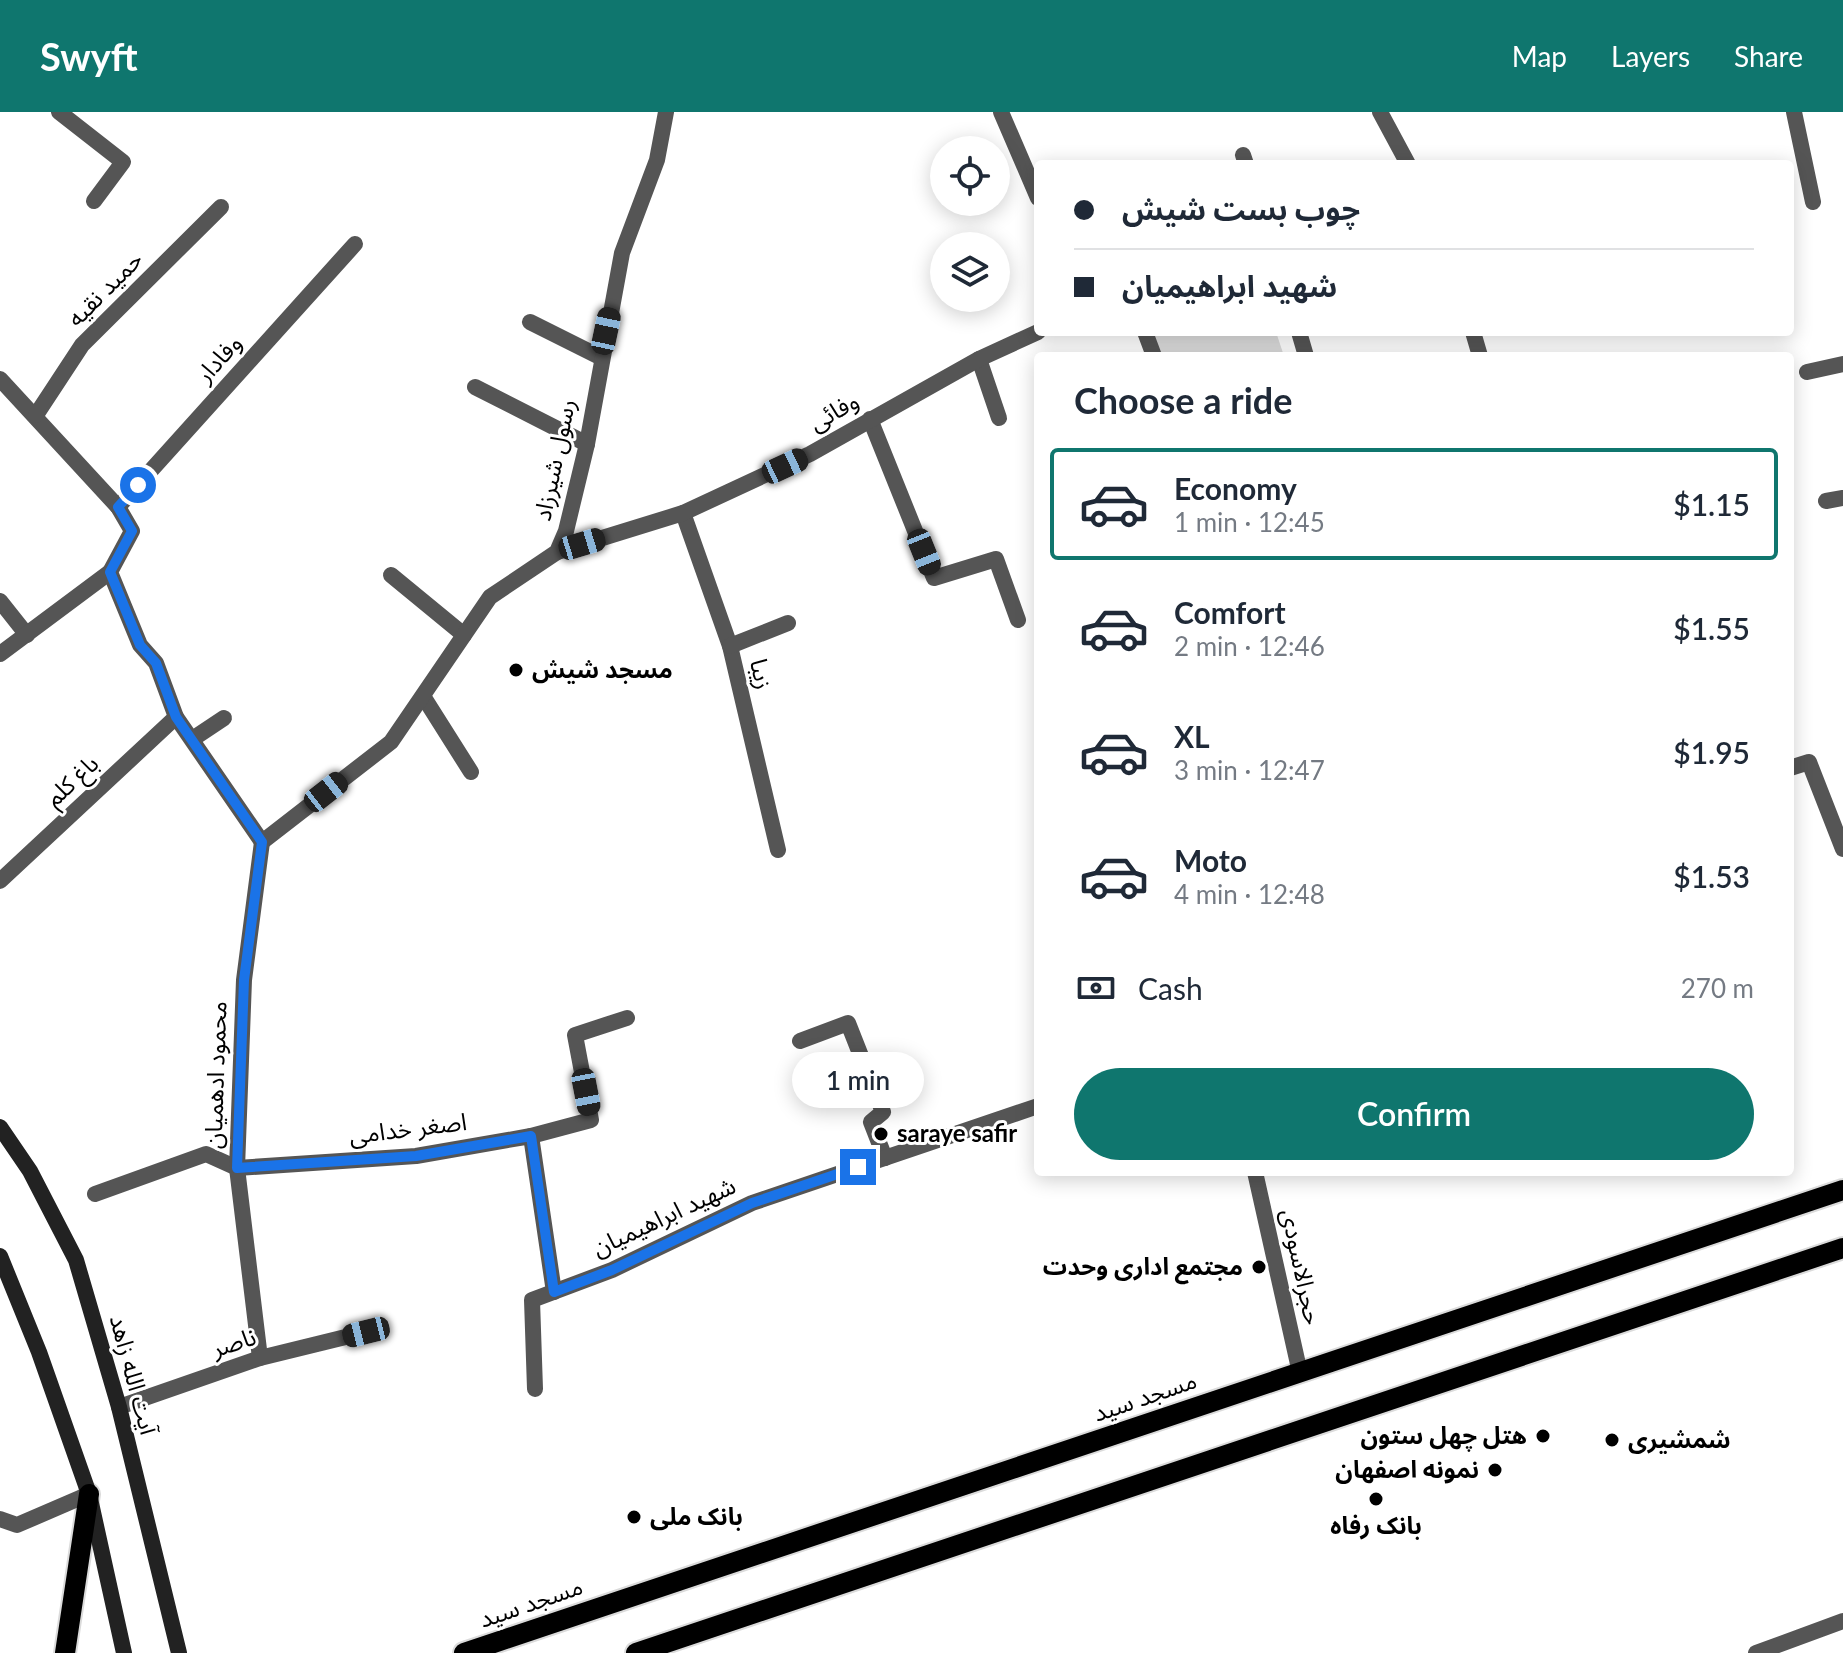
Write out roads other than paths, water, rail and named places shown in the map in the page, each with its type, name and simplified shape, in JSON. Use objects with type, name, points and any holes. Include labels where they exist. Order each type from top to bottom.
[{"type":"main road","name":"آیت الله زاهد","points":[[0,1127],[30,1171],[76,1260],[119,1407],[179,1653]]},
{"type":"main road","name":"مسجد سید","points":[[464,1653],[1843,1190]]},
{"type":"main road","points":[[636,1653],[1843,1248]]},
{"type":"main road","points":[[0,1256],[39,1352],[89,1494],[124,1653]]},
{"type":"main road","points":[[65,1653],[89,1494]]},
{"type":"street","points":[[59,112],[123,162],[94,201]]},
{"type":"street","name":"رسول شیرزاد","points":[[262,842],[391,742],[490,597],[557,552],[566,531],[587,444],[600,357],[622,253],[657,160],[666,112]]},
{"type":"street","points":[[1380,112],[1406,160]]},
{"type":"street","points":[[1794,112],[1813,202]]},
{"type":"street","points":[[1006,113],[1034,187]]},
{"type":"street","name":"حمید نقیه","points":[[36,415],[82,345],[221,207]]},
{"type":"street","name":"وفادار","points":[[118,507],[355,244]]},
{"type":"street","points":[[530,322],[600,357]]},
{"type":"street","name":"وفائی","points":[[557,552],[683,513],[810,454],[979,359],[1034,334]]},
{"type":"street","points":[[979,359],[999,418]]},
{"type":"street","points":[[1807,372],[1843,364]]},
{"type":"street","points":[[0,379],[118,507],[132,531],[110,572],[0,654]]},
{"type":"street","points":[[475,387],[587,444]]},
{"type":"street","points":[[870,419],[934,578],[996,559],[1018,620]]},
{"type":"street","name":"زیبا","points":[[683,513],[730,646],[778,850]]},
{"type":"street","points":[[110,572],[140,645],[156,663],[176,717],[194,738],[262,842]]},
{"type":"street","points":[[391,575],[464,635]]},
{"type":"street","points":[[0,601],[27,635]]},
{"type":"street","points":[[730,646],[788,623]]},
{"type":"street","points":[[423,696],[471,772]]},
{"type":"street","name":"باغ کلم","points":[[0,881],[176,717]]},
{"type":"street","points":[[194,738],[224,718]]},
{"type":"street","points":[[1794,767],[1809,762],[1842,839]]},
{"type":"street","name":"محمود ادهمیان","points":[[260,1358],[237,1168],[244,980],[262,842]]},
{"type":"street","name":"اصغر خدامی","points":[[95,1194],[206,1154],[237,1168],[416,1156],[531,1136],[591,1120],[575,1035],[627,1018]]},
{"type":"street","points":[[800,1041],[848,1023],[883,1112],[871,1122],[885,1158]]},
{"type":"street","name":"شهید ابراهیمیان","points":[[535,1389],[532,1300],[612,1270],[752,1203],[1034,1107]]},
{"type":"street","points":[[531,1136],[554,1292]]},
{"type":"street","name":"حجرالاسودی","points":[[1256,1176],[1300,1373]]},
{"type":"street","name":"ناصر","points":[[119,1407],[260,1358],[366,1332]]},
{"type":"street","points":[[0,1519],[17,1525],[89,1494]]},
{"type":"street","points":[[1756,1653],[1843,1621]]},
{"type":"place","name":"مسجد شیش","points":[[516,670]]},
{"type":"place","name":"saraye safir","points":[[881,1134]]},
{"type":"place","name":"مجتمع اداری وحدت","points":[[1259,1267]]},
{"type":"place","name":"هتل چهل ستون","points":[[1543,1436]]},
{"type":"place","name":"شمشیری","points":[[1612,1440]]},
{"type":"place","name":"نمونه اصفهان","points":[[1495,1470]]},
{"type":"place","name":"بانک رفاه","points":[[1376,1499]]},
{"type":"place","name":"بانک ملی","points":[[634,1517]]}]
